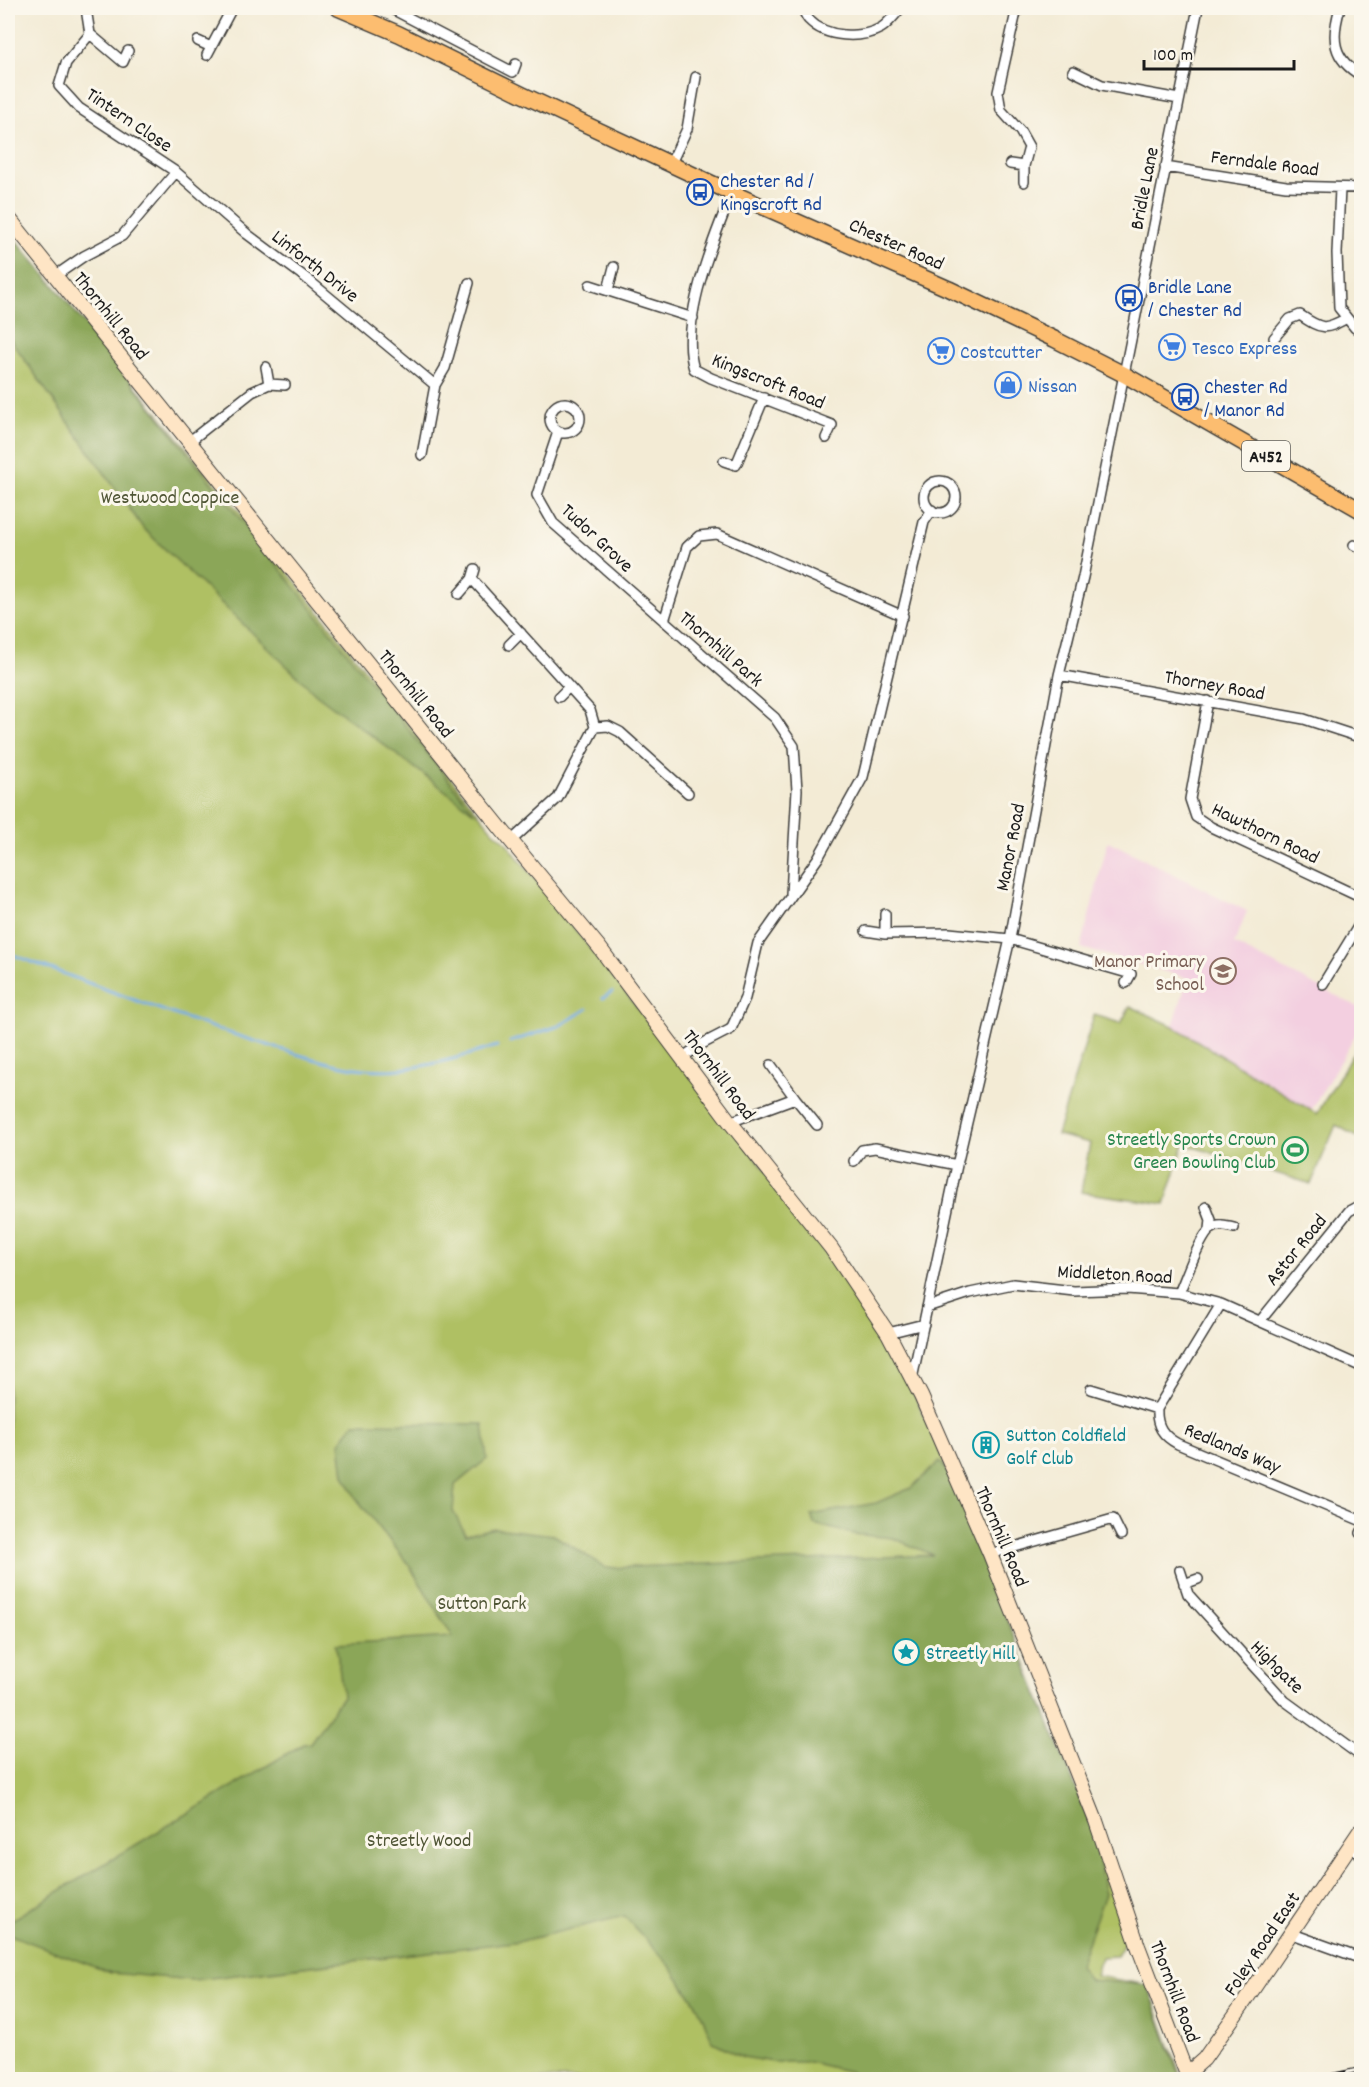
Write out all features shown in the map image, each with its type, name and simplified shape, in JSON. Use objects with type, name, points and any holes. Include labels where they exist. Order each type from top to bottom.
[{"type":"highway","name":"Chester Road","points":[[338,8],[399,34],[732,193],[949,289],[1125,375],[1362,511]]},
{"type":"main road","name":"Thornhill Road","points":[[8,217],[599,947],[730,1122],[831,1248],[888,1333],[912,1379],[990,1554],[1096,1821],[1138,1946],[1188,2077]]},
{"type":"main road","name":"Foley Road East","points":[[1188,2077],[1204,2059],[1362,1828]]},
{"type":"street","points":[[198,41],[209,51],[232,8]]},
{"type":"street","points":[[802,8],[808,20],[820,28],[838,34],[864,35],[883,27],[901,8]]},
{"type":"street","points":[[1017,8],[998,92],[1001,110],[1020,131],[1029,147],[1024,166],[1024,182]]},
{"type":"street","name":"Bridle Lane","points":[[1125,375],[1198,8]]},
{"type":"street","points":[[1340,8],[1334,28],[1337,52],[1352,70],[1362,76]]},
{"type":"street","points":[[397,9],[513,72],[516,64]]},
{"type":"street","points":[[87,15],[90,34],[123,62],[128,51]]},
{"type":"street","name":"Tintern Close","points":[[90,34],[66,63],[58,86],[79,108],[176,171]]},
{"type":"street","points":[[1073,71],[1102,85],[1179,99]]},
{"type":"street","points":[[671,163],[687,129],[696,77]]},
{"type":"street","points":[[1010,164],[1024,166]]},
{"type":"street","name":"Ferndale Road","points":[[1165,167],[1286,186],[1362,188]]},
{"type":"street","points":[[55,276],[84,256],[122,236],[176,171]]},
{"type":"street","name":"Linforth Drive","points":[[176,171],[247,234],[306,278],[435,386]]},
{"type":"street","points":[[1340,189],[1337,253],[1339,308],[1355,328],[1362,331]]},
{"type":"street","name":"Kingscroft Road","points":[[732,193],[707,255],[693,318],[689,354],[694,369],[711,378],[831,425],[826,438]]},
{"type":"street","points":[[608,290],[614,267]]},
{"type":"street","points":[[422,455],[435,386],[445,368],[469,284]]},
{"type":"street","points":[[590,285],[693,318]]},
{"type":"street","points":[[455,291],[465,295]]},
{"type":"street","points":[[1274,338],[1290,319],[1300,315],[1313,324],[1329,328],[1347,318]]},
{"type":"street","points":[[266,367],[269,384]]},
{"type":"street","name":"Manor Road","points":[[912,1379],[957,1165],[1010,939],[1059,675],[1083,577],[1125,375]]},
{"type":"street","points":[[190,441],[252,392],[269,384],[285,385]]},
{"type":"street","points":[[724,461],[736,465],[764,398]]},
{"type":"street","name":"Tudor Grove","points":[[558,432],[537,495],[543,508],[553,523],[664,621]]},
{"type":"street","points":[[414,438],[425,440]]},
{"type":"street","points":[[683,1057],[731,1029],[745,998],[758,943],[818,858],[863,777],[924,522],[932,510]]},
{"type":"street","name":"Thornhill Park","points":[[791,894],[797,790],[794,746],[775,718],[664,621],[687,547],[699,536],[717,534],[903,616]]},
{"type":"street","points":[[459,594],[472,579],[475,568]]},
{"type":"street","points":[[472,579],[590,710],[595,727],[558,798],[511,841]]},
{"type":"street","points":[[509,645],[521,633]]},
{"type":"street","name":"Thorney Road","points":[[1059,675],[1304,719],[1362,738]]},
{"type":"street","points":[[559,697],[569,687]]},
{"type":"street","name":"Hawthorn Road","points":[[1208,701],[1190,799],[1196,817],[1211,827],[1362,898]]},
{"type":"street","points":[[595,727],[608,726],[620,732],[688,793]]},
{"type":"street","points":[[653,778],[661,771]]},
{"type":"street","points":[[885,914],[885,934]]},
{"type":"street","points":[[1323,984],[1362,920]]},
{"type":"street","points":[[866,931],[885,934],[949,933],[1010,939],[1131,974],[1126,983]]},
{"type":"street","points":[[771,1065],[817,1125]]},
{"type":"street","points":[[730,1122],[795,1098]]},
{"type":"street","points":[[854,1161],[862,1150],[875,1148],[957,1165]]},
{"type":"street","name":"Astor Road","points":[[1261,1320],[1349,1211],[1362,1204]]},
{"type":"street","points":[[1179,1293],[1199,1245],[1210,1229],[1211,1220],[1206,1207]]},
{"type":"street","points":[[1210,1229],[1223,1225],[1234,1228]]},
{"type":"street","name":"Middleton Road","points":[[927,1307],[970,1293],[1013,1284],[1074,1291],[1127,1289],[1179,1293],[1221,1304],[1261,1320],[1362,1367]]},
{"type":"street","points":[[1091,1389],[1157,1408],[1221,1304]]},
{"type":"street","points":[[888,1333],[924,1324]]},
{"type":"street","name":"Redlands Way","points":[[1157,1408],[1156,1420],[1161,1430],[1178,1444],[1362,1521]]},
{"type":"street","points":[[990,1554],[1113,1519],[1120,1535]]},
{"type":"street","name":"Highgate","points":[[1180,1570],[1188,1594],[1285,1701],[1362,1757]]},
{"type":"street","points":[[1184,1584],[1198,1579]]},
{"type":"street","points":[[1349,1846],[1362,1855]]},
{"type":"street","points":[[1290,1934],[1362,1959]]},
{"type":"shaded area","name":"Manor Primary School","points":[[1108,841],[1247,911],[1234,944],[1360,1008],[1361,1025],[1311,1111],[1173,1026],[1188,978],[1081,948]]},
{"type":"green space","name":"Sutton Park","points":[[8,231],[256,532],[492,830],[504,840],[734,1129],[865,1306],[912,1389],[947,1471],[958,1489],[986,1567],[1094,1833],[1130,1934],[1117,1956],[1101,1957],[1096,1976],[1148,1985],[1182,2079],[8,2079]]},
{"type":"green space","name":"Westwood Coppice","points":[[8,231],[53,284],[475,813],[316,694],[143,528],[8,336]]},
{"type":"green space","points":[[1130,1006],[1173,1026],[1317,1114],[1361,1040],[1361,1139],[1336,1125],[1311,1184],[1184,1144],[1165,1204],[1081,1192],[1090,1143],[1057,1135],[1094,1015],[1121,1023]]},
{"type":"green space","name":"Streetly Wood","points":[[354,1423],[483,1424],[487,1459],[455,1485],[453,1511],[466,1535],[494,1528],[554,1535],[606,1568],[933,1555],[893,1538],[853,1534],[814,1524],[811,1515],[876,1503],[911,1488],[940,1461],[958,1489],[986,1567],[1094,1833],[1105,1894],[1079,1965],[1089,1980],[1148,1985],[1180,2079],[856,2079],[851,2072],[809,2062],[773,2062],[743,2057],[713,2042],[698,2007],[671,1967],[624,1916],[521,1941],[194,1980],[111,1973],[8,1934],[8,1922],[303,1744],[310,1743],[343,1696],[336,1644],[453,1637],[409,1565],[356,1498],[344,1475],[340,1443]]},
{"type":"waterway","points":[[8,953],[197,1022],[295,1054],[347,1067],[382,1070],[412,1068],[497,1046]]},
{"type":"waterway","points":[[603,998],[612,992]]},
{"type":"waterway","points":[[510,1042],[559,1026],[587,1009]]},
{"type":"railway","points":[[1311,2080],[1362,2069]]},
{"type":"place","name":"Chester Rd / Kingscroft Rd","points":[[700,192]]},
{"type":"place","name":"Bridle Lane / Chester Rd","points":[[1129,298]]},
{"type":"place","name":"Tesco Express","points":[[1172,347]]},
{"type":"place","name":"Costcutter","points":[[941,351]]},
{"type":"place","name":"Nissan","points":[[1008,385]]},
{"type":"place","name":"Chester Rd / Manor Rd","points":[[1185,397]]},
{"type":"place","name":"Manor Primary School","points":[[1223,971]]},
{"type":"place","name":"Streetly Sports Crown Green Bowling Club","points":[[1295,1150]]},
{"type":"place","name":"Sutton Coldfield Golf Club","points":[[986,1445]]},
{"type":"place","name":"Streetly Hill","points":[[906,1652]]}]
